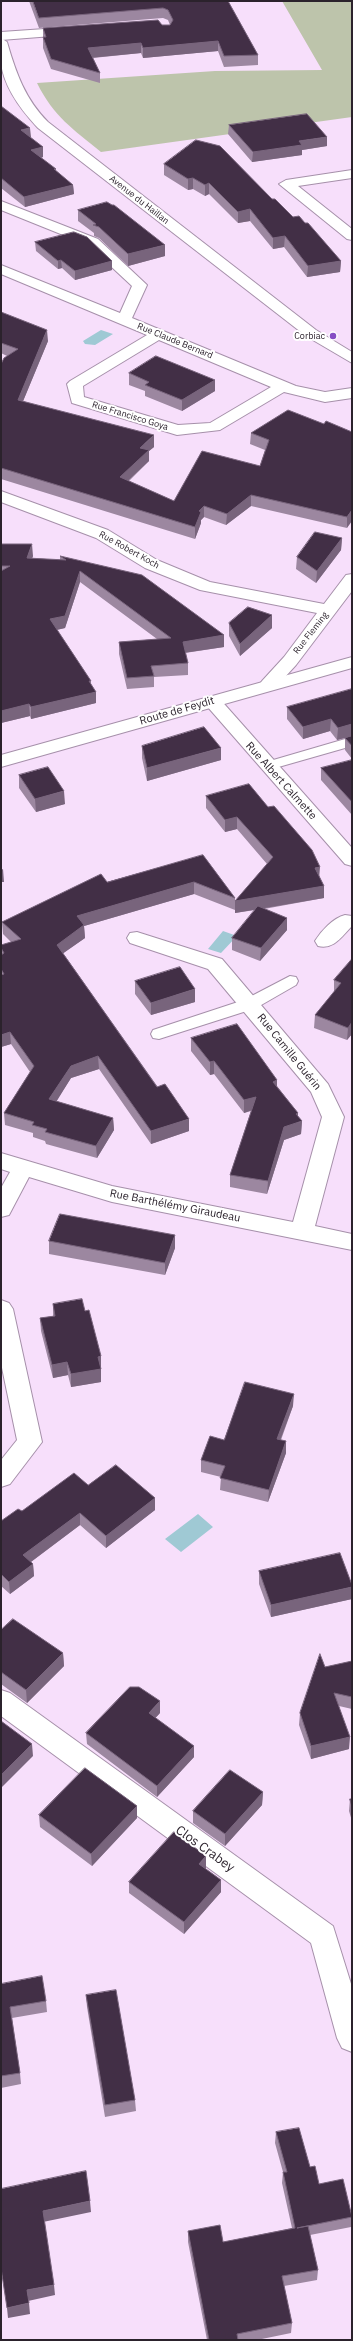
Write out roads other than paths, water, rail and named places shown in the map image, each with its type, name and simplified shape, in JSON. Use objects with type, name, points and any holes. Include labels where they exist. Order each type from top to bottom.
[{"type":"street","points":[[1,36],[85,30]]},
{"type":"street","name":"Avenue du Haillan","points":[[1,42],[18,94],[31,114],[43,125],[311,333],[352,358]]},
{"type":"street","points":[[352,174],[286,184],[352,236]]},
{"type":"street","points":[[1,205],[92,242],[140,286],[124,320]]},
{"type":"street","name":"Rue Claude Bernard","points":[[1,269],[284,386],[313,396],[335,396],[352,393]]},
{"type":"street","name":"Avenue du Haillan","points":[[311,333],[329,354],[352,374]]},
{"type":"street","name":"Rue Francisco Goya","points":[[159,334],[75,384],[77,400],[177,430],[214,427],[284,386]]},
{"type":"street","name":"Rue Robert Koch","points":[[1,496],[102,534],[151,564],[206,586],[329,610]]},
{"type":"street","name":"Rue Fleming","points":[[268,685],[329,610],[352,579]]},
{"type":"street","name":"Route de Feydit","points":[[1,761],[352,662]]},
{"type":"street","name":"Rue Albert Calmette","points":[[212,701],[352,860]]},
{"type":"street","points":[[325,941],[350,917]]},
{"type":"street","name":"Rue Camille Guérin","points":[[137,938],[215,964],[320,1089],[333,1117],[302,1232]]},
{"type":"street","name":"Rue Barthélémy Giraudeau","points":[[1,1161],[112,1194],[352,1242]]},
{"type":"street","points":[[1,1209],[23,1168]]},
{"type":"street","points":[[1,1309],[30,1442],[1,1477]]},
{"type":"street","name":"Clos Crabey","points":[[1,1701],[323,1935],[352,2038]]},
{"type":"lane","points":[[268,766],[352,741]]},
{"type":"lane","points":[[159,1034],[250,1004],[290,981]]},
{"type":"place","name":"Corbiac","points":[[333,336]]}]
